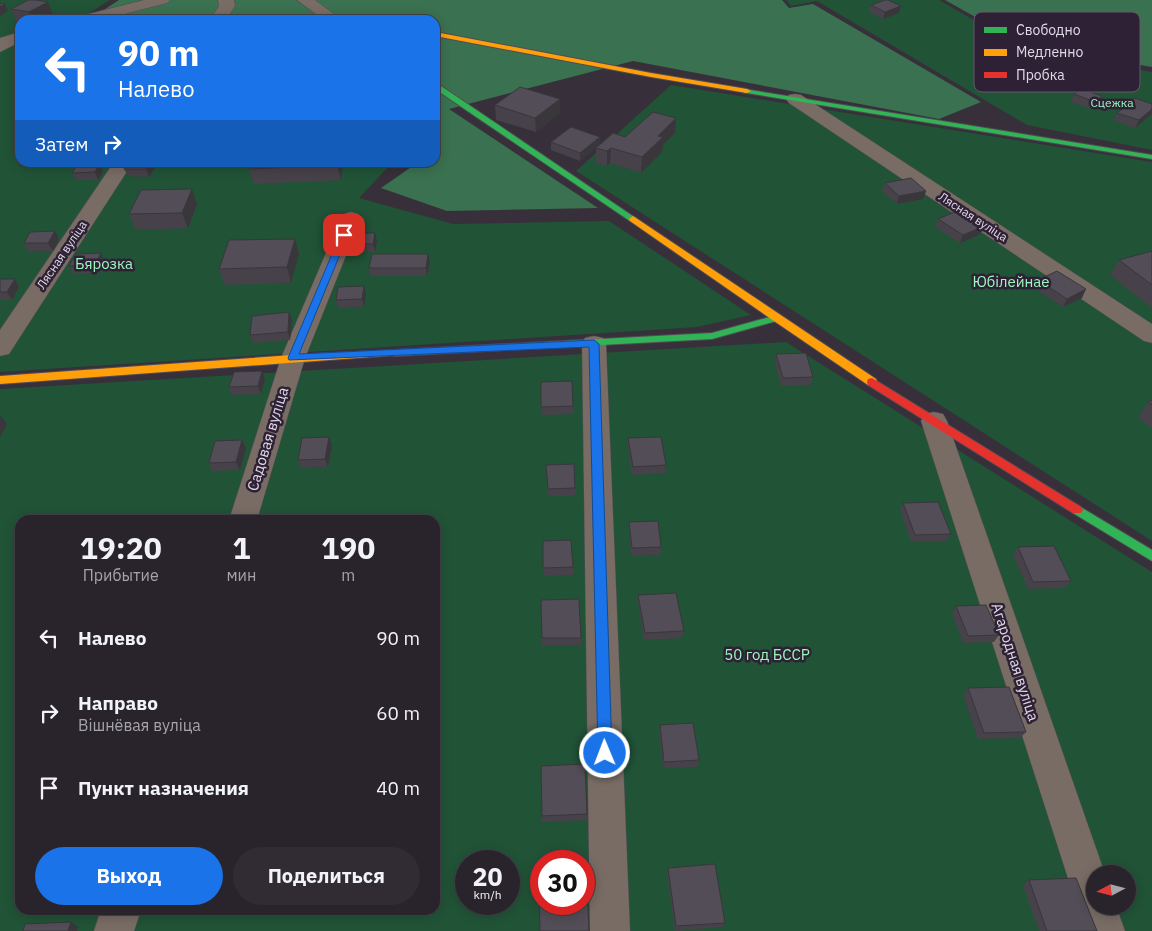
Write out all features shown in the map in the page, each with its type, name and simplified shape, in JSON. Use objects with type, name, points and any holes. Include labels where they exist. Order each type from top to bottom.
[{"type":"street","points":[[100,15],[139,4],[162,0]]},
{"type":"street","points":[[221,15],[227,6],[226,0]]},
{"type":"street","points":[[304,0],[331,15]]},
{"type":"street","points":[[440,35],[651,75],[1152,157]]},
{"type":"street","points":[[0,47],[5,42],[15,39]]},
{"type":"street","points":[[440,89],[550,161],[777,318],[934,421],[1152,556]]},
{"type":"street","name":"Лясная вуліца","points":[[795,99],[1152,335]]},
{"type":"street","name":"Лясная вуліца","points":[[0,348],[121,167]]},
{"type":"street","name":"Садовая вуліца","points":[[246,515],[293,358],[351,218]]},
{"type":"street","points":[[0,380],[293,358],[594,344],[712,336],[777,318]]},
{"type":"street","points":[[594,344],[610,931]]},
{"type":"street","name":"Агародная вуліца","points":[[934,421],[1086,875]]},
{"type":"street","points":[[114,931],[119,915]]},
{"type":"street","points":[[1099,915],[1105,931]]},
{"type":"green space","name":"Бярозка","points":[[0,0],[110,0],[86,15],[15,15],[15,167],[388,167],[359,198],[453,224],[609,221],[751,315],[697,327],[0,372]]},
{"type":"green space","points":[[119,0],[782,0],[789,8],[813,4],[981,102],[939,119],[633,61],[449,109],[598,208],[447,211],[381,188],[411,167],[440,167],[440,15],[96,15]]},
{"type":"green space","name":"Сцежка","points":[[786,0],[939,0],[974,20],[974,92],[1140,92],[1140,70],[1152,72],[1152,150],[1027,125],[817,1],[791,6]]},
{"type":"green space","points":[[945,0],[1152,0],[1152,67],[1140,65],[1140,12],[974,12],[974,16]]},
{"type":"green space","name":"Юбілейнае","points":[[671,85],[1152,162],[1152,541],[576,171]]},
{"type":"green space","name":"50 год БССР","points":[[786,342],[1152,572],[1152,931],[0,931],[0,389]]},
{"type":"building","points":[[28,0],[48,2],[29,12],[11,9]]},
{"type":"building","points":[[885,0],[901,6],[885,12],[871,5]]},
{"type":"building","points":[[520,87],[560,99],[535,118],[495,105]]},
{"type":"building","points":[[1077,92],[1091,92],[1102,96],[1095,102],[1074,94]]},
{"type":"building","points":[[1135,98],[1152,104],[1152,109],[1139,120],[1117,113]]},
{"type":"building","points":[[653,112],[676,118],[658,136],[663,137],[642,157],[611,148],[607,151],[596,148],[613,133],[625,137]]},
{"type":"building","points":[[571,127],[600,137],[580,153],[551,142]]},
{"type":"building","points":[[76,167],[98,167],[95,172],[72,173]]},
{"type":"building","points":[[125,167],[147,167],[146,169],[124,169]]},
{"type":"building","points":[[250,167],[293,167],[249,169]]},
{"type":"building","points":[[911,178],[926,191],[899,196],[885,183]]},
{"type":"building","points":[[192,189],[182,213],[129,214],[141,190]]},
{"type":"building","points":[[957,211],[982,227],[963,235],[938,219]]},
{"type":"building","points":[[55,231],[48,243],[24,243],[30,232]]},
{"type":"building","points":[[351,233],[375,233],[373,244],[349,244]]},
{"type":"building","points":[[295,239],[287,267],[219,269],[229,240]]},
{"type":"building","points":[[1152,251],[1152,285],[1119,260]]},
{"type":"building","points":[[101,253],[95,265],[69,266],[76,254]]},
{"type":"building","points":[[372,254],[428,254],[426,268],[369,268]]},
{"type":"building","points":[[1057,271],[1086,289],[1067,299],[1038,280]]},
{"type":"building","points":[[0,279],[15,279],[7,292],[0,292]]},
{"type":"building","points":[[364,286],[362,299],[336,300],[338,287]]},
{"type":"building","points":[[289,312],[288,332],[250,335],[252,316]]},
{"type":"building","points":[[806,353],[813,377],[783,378],[776,354]]},
{"type":"building","points":[[262,371],[258,386],[229,387],[234,372]]},
{"type":"building","points":[[572,381],[573,406],[541,407],[541,382]]},
{"type":"building","points":[[329,437],[325,459],[298,460],[302,438]]},
{"type":"building","points":[[661,437],[666,465],[633,467],[628,438]]},
{"type":"building","points":[[242,440],[236,462],[209,463],[215,441]]},
{"type":"building","points":[[574,464],[575,488],[548,489],[546,465]]},
{"type":"building","points":[[938,502],[951,534],[915,535],[903,503]]},
{"type":"building","points":[[658,521],[661,547],[632,548],[629,522]]},
{"type":"building","points":[[571,540],[573,567],[543,568],[543,541]]},
{"type":"building","points":[[1054,546],[1071,581],[1033,582],[1018,547]]},
{"type":"building","points":[[676,593],[684,631],[645,633],[638,595]]},
{"type":"building","points":[[579,599],[581,638],[542,638],[541,600]]},
{"type":"building","points":[[986,605],[999,635],[968,636],[956,606]]},
{"type":"building","points":[[1009,687],[1026,732],[984,733],[968,688]]},
{"type":"building","points":[[693,723],[699,760],[664,762],[660,725]]},
{"type":"building","points":[[585,764],[587,814],[542,816],[541,766]]},
{"type":"building","points":[[715,864],[725,923],[676,926],[668,868]]},
{"type":"building","points":[[1076,878],[1086,903],[1086,915],[1091,915],[1097,931],[1047,931],[1029,880]]},
{"type":"building","points":[[540,915],[588,915],[589,931],[540,931]]},
{"type":"building","points":[[71,922],[68,931],[23,931],[25,924]]},
{"type":"traffic: fast","points":[[440,89],[633,219]]},
{"type":"traffic: fast","points":[[747,91],[1152,157]]},
{"type":"traffic: fast","points":[[394,353],[712,336],[777,318]]},
{"type":"traffic: fast","points":[[1077,510],[1152,556]]},
{"type":"traffic: slow","points":[[440,35],[651,75],[747,91]]},
{"type":"traffic: slow","points":[[633,219],[872,382]]},
{"type":"traffic: slow","points":[[0,380],[293,358],[394,353]]},
{"type":"traffic: jam","points":[[872,382],[1077,510]]},
{"type":"route","points":[[344,235],[293,358],[594,344],[605,753]]}]
